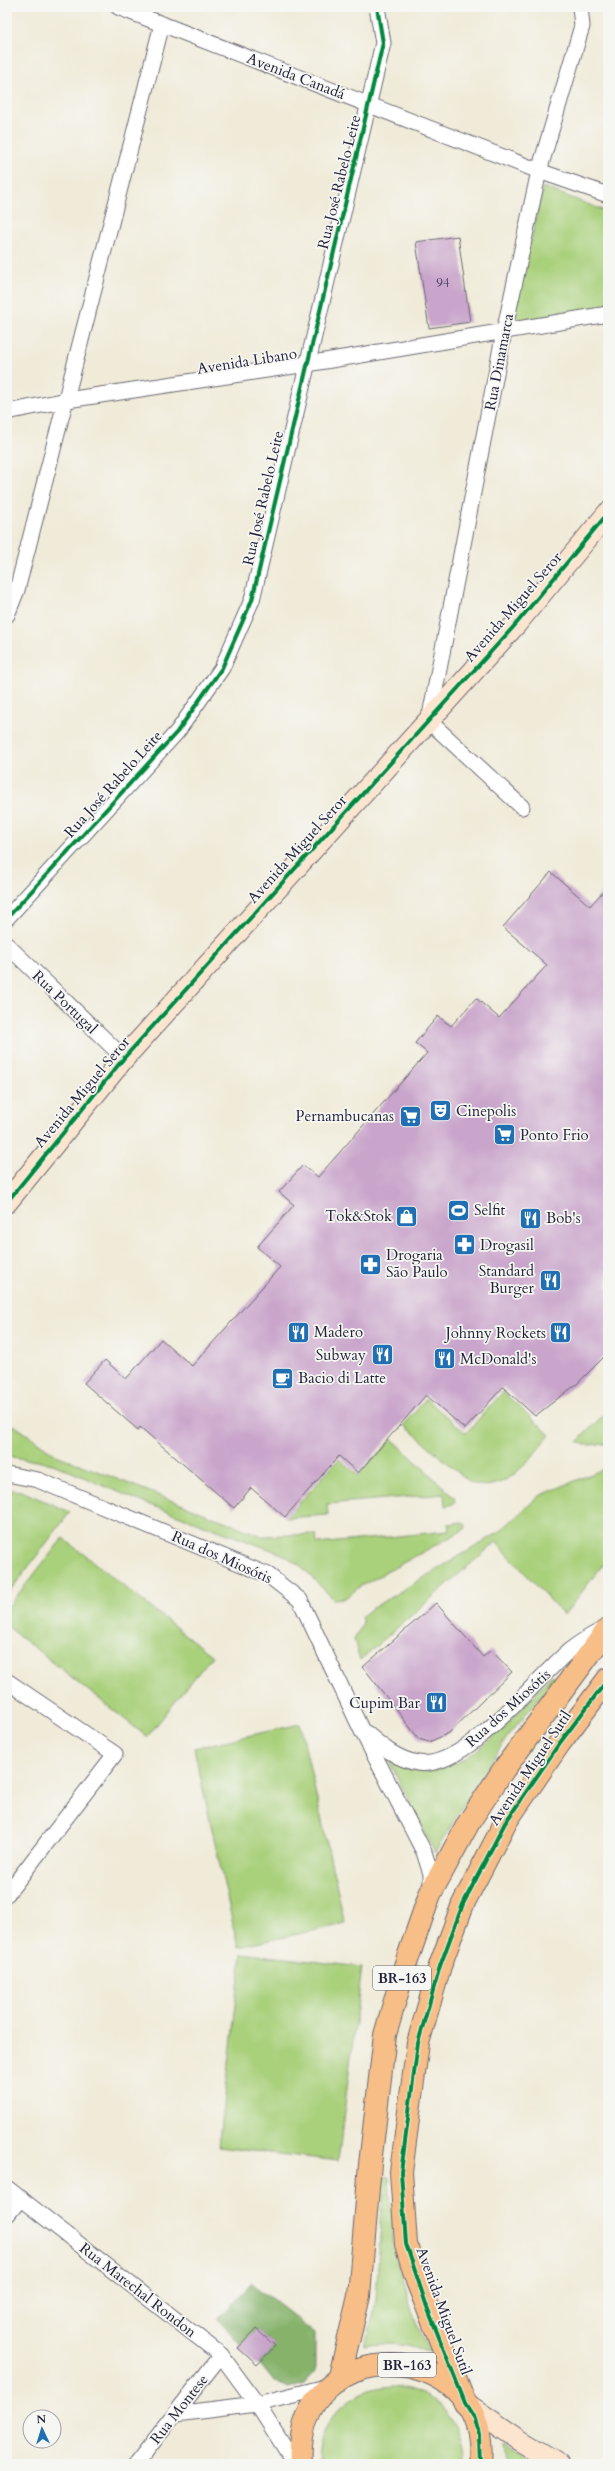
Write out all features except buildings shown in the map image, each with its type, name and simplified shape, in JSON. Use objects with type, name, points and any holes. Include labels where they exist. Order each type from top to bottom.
[{"type":"highway","name":"Avenida Miguel Sutil","points":[[334,2383],[359,2296],[370,2164],[385,2035],[405,1966],[430,1894],[469,1822],[504,1769],[608,1628]]},
{"type":"highway","name":"Avenida Miguel Sutil","points":[[466,2403],[417,2281],[406,2244],[401,2172],[418,2043],[440,1966],[463,1904],[505,1823],[559,1744],[608,1679]]},
{"type":"highway","name":"BR-163","points":[[301,2464],[300,2449],[304,2426],[314,2404],[334,2383],[360,2369],[383,2364],[407,2365],[430,2373],[450,2385],[466,2403],[475,2419],[479,2435],[480,2464]]},
{"type":"street","name":"Avenida Canadá","points":[[118,7],[539,171],[608,195]]},
{"type":"street","name":"Rua José Rabelo Leite","points":[[7,918],[177,732],[222,668],[252,600],[307,364],[370,105],[383,43],[377,7]]},
{"type":"street","name":"Rua Dinamarca","points":[[429,721],[504,332],[539,171],[582,26],[580,7]]},
{"type":"street","points":[[7,615],[18,590],[162,24]]},
{"type":"street","name":"Avenida Libano","points":[[7,412],[67,400],[307,364],[608,314]]},
{"type":"street","name":"Avenida Miguel Seror","points":[[7,1202],[124,1058],[429,721],[606,522]]},
{"type":"street","points":[[429,721],[522,807]]},
{"type":"street","name":"Rua Portugal","points":[[7,945],[124,1058]]},
{"type":"street","name":"Rua dos Miosótis","points":[[7,1474],[38,1480],[268,1575],[285,1586],[300,1600],[361,1729],[424,1852],[431,1874],[430,1894]]},
{"type":"street","name":"Rua dos Miosótis","points":[[361,1729],[381,1746],[399,1757],[419,1764],[436,1762],[454,1755],[475,1741],[570,1650],[590,1635],[608,1628]]},
{"type":"street","points":[[7,1681],[115,1754],[7,1894]]},
{"type":"street","name":"Rua Marechal Rondon","points":[[7,2188],[221,2355],[257,2404],[295,2464]]},
{"type":"street","points":[[7,2215],[21,2198]]},
{"type":"street","name":"Rua Montese","points":[[136,2464],[221,2355]]},
{"type":"street","points":[[176,2414],[257,2404],[334,2383]]},
{"type":"street","points":[[466,2403],[513,2436],[559,2464]]},
{"type":"green space","points":[[543,187],[608,212],[608,308],[512,324]]},
{"type":"green space","points":[[503,1392],[550,1435],[525,1464],[506,1480],[495,1484],[484,1486],[471,1483],[404,1425],[426,1399],[466,1433]]},
{"type":"green space","points":[[608,1410],[608,1444],[585,1445],[578,1441]]},
{"type":"green space","points":[[14,1425],[56,1455],[262,1536],[316,1534],[317,1544],[449,1531],[448,1524],[462,1522],[466,1525],[465,1529],[361,1586],[345,1598],[333,1599],[301,1566],[282,1554],[137,1500],[53,1464],[7,1456],[7,1428]]},
{"type":"green space","points":[[392,1439],[454,1497],[455,1501],[453,1504],[445,1506],[444,1494],[327,1504],[328,1515],[286,1518],[339,1459],[358,1475]]},
{"type":"green space","points":[[608,1467],[608,1558],[564,1615],[496,1542],[360,1660],[354,1640],[363,1622],[361,1617],[371,1609],[498,1533],[539,1496]]},
{"type":"green space","points":[[7,1489],[21,1491],[70,1512],[7,1595]]},
{"type":"green space","points":[[63,1538],[212,1656],[147,1737],[7,1626],[7,1608]]},
{"type":"green space","points":[[552,1675],[556,1678],[510,1733],[475,1785],[435,1853],[389,1761],[420,1771],[439,1769],[457,1762],[476,1751],[493,1737],[510,1721]]},
{"type":"green space","points":[[300,1724],[345,1924],[238,1947],[194,1748]]},
{"type":"green space","points":[[242,1953],[362,1967],[338,2161],[219,2147]]},
{"type":"green space","points":[[384,2177],[389,2177],[394,2254],[417,2326],[431,2354],[407,2346],[381,2344],[364,2346],[373,2317],[376,2299]]},
{"type":"green space","points":[[252,2283],[315,2333],[315,2372],[304,2384],[289,2389],[275,2383],[259,2363],[275,2346],[256,2329],[241,2345],[218,2319]]},
{"type":"green space","points":[[392,2386],[421,2394],[434,2401],[444,2410],[453,2421],[459,2434],[463,2448],[464,2464],[318,2464],[319,2448],[323,2434],[338,2410],[349,2400],[362,2393],[376,2388]]},
{"type":"green space","points":[[504,2445],[530,2464],[506,2464]]},
{"type":"cycle path","points":[[7,918],[177,732],[222,668],[252,600],[383,43],[377,7]]},
{"type":"cycle path","points":[[7,1202],[124,1058],[516,624],[608,513]]},
{"type":"cycle path","points":[[480,2464],[479,2435],[475,2419],[465,2403],[427,2307],[406,2244],[401,2172],[418,2043],[440,1966],[463,1904],[505,1823],[559,1744],[608,1679]]},
{"type":"place","name":"Cinepolis","points":[[440,1111]]},
{"type":"place","name":"Pernambucanas","points":[[410,1116]]},
{"type":"place","name":"Ponto Frio","points":[[505,1135]]},
{"type":"place","name":"Selfit","points":[[458,1210]]},
{"type":"place","name":"Tok&Stok","points":[[407,1216]]},
{"type":"place","name":"Bob's","points":[[530,1218]]},
{"type":"place","name":"Drogasil","points":[[465,1245]]},
{"type":"place","name":"Drogaria São Paulo","points":[[371,1264]]},
{"type":"place","name":"Standard Burger","points":[[550,1280]]},
{"type":"place","name":"Madero","points":[[299,1332]]},
{"type":"place","name":"Johnny Rockets","points":[[561,1333]]},
{"type":"place","name":"Subway","points":[[382,1355]]},
{"type":"place","name":"McDonald's","points":[[445,1359]]},
{"type":"place","name":"Bacio di Latte","points":[[283,1378]]},
{"type":"place","name":"Cupim Bar","points":[[436,1703]]}]
